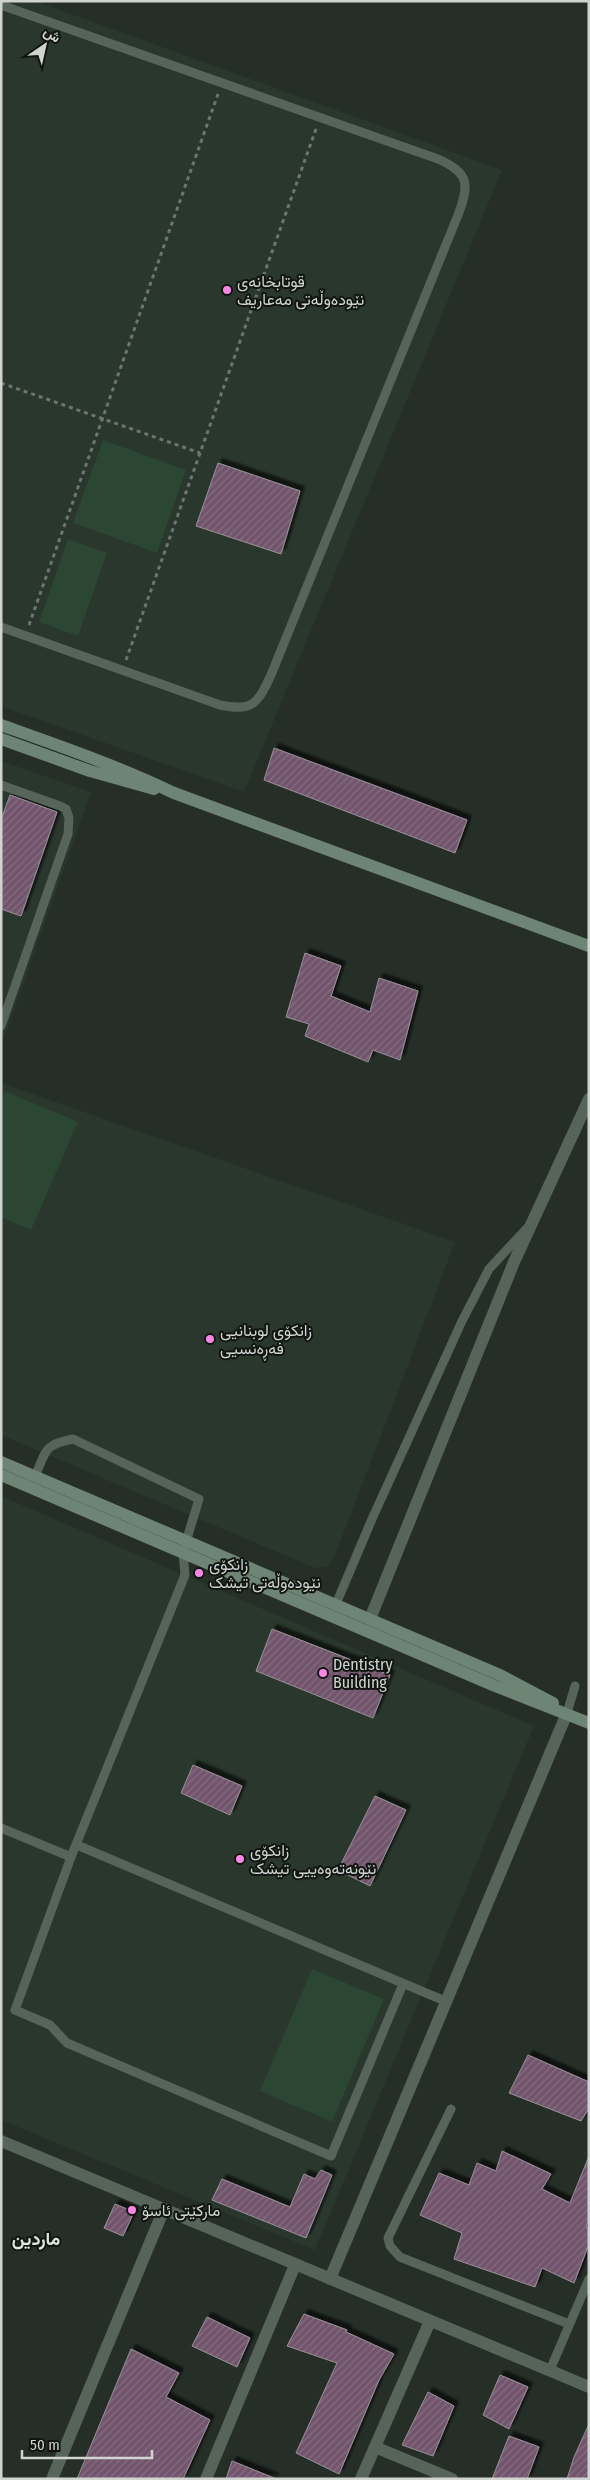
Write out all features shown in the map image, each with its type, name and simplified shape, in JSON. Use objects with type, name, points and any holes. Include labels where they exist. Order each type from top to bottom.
[{"type":"street","points":[[1,726],[118,767],[174,794],[589,946]]},
{"type":"street","points":[[1,739],[132,784],[174,794]]},
{"type":"street","points":[[370,1618],[532,1222],[589,1098]]},
{"type":"street","points":[[1,1462],[187,1539],[517,1683],[544,1697],[567,1713]]},
{"type":"street","points":[[1,1475],[495,1686],[589,1722]]},
{"type":"street","points":[[330,2279],[567,1713]]},
{"type":"street","points":[[1,2141],[589,2386]]},
{"type":"street","points":[[52,2479],[164,2209]]},
{"type":"street","points":[[206,2479],[295,2265]]},
{"type":"street","points":[[361,2479],[430,2321]]},
{"type":"street","points":[[375,2447],[452,2479]]},
{"type":"lane","points":[[1,5],[454,166],[462,174],[465,184],[464,198],[271,675],[258,701],[247,708],[220,705],[1,627]]},
{"type":"lane","points":[[1,785],[60,806],[66,809],[69,818],[68,834],[1,1026]]},
{"type":"lane","points":[[336,1604],[372,1519],[462,1321],[489,1269],[532,1222]]},
{"type":"lane","points":[[35,1476],[53,1443],[73,1439],[199,1499],[183,1552],[185,1575],[71,1857],[15,2010],[50,2025],[67,2043],[331,2156],[403,1984]]},
{"type":"lane","points":[[567,1713],[575,1686]]},
{"type":"lane","points":[[1,1828],[71,1857]]},
{"type":"lane","points":[[77,1846],[445,2001]]},
{"type":"lane","points":[[451,2109],[388,2238],[390,2246],[400,2257],[569,2324]]},
{"type":"lane","points":[[550,2370],[589,2279]]},
{"type":"path","points":[[25,635],[221,84]]},
{"type":"path","points":[[123,670],[319,119]]},
{"type":"path","points":[[1,383],[200,453]]},
{"type":"shaded area","name":"قوتابخانەی نێودەوڵەتی مەعاریف","points":[[1,1],[35,1],[502,170],[244,792],[1,706]]},
{"type":"shaded area","points":[[1,761],[91,792],[1,1047]]},
{"type":"shaded area","name":"زانکۆی لوبنانیی فەڕەنسیی","points":[[1,1083],[455,1242],[334,1558],[327,1567],[315,1568],[1,1435]]},
{"type":"shaded area","name":"زانکۆی نێونەتەوەییی تیشک","points":[[1,1496],[534,1726],[315,2250],[1,2120]]},
{"type":"green space","points":[[103,440],[186,470],[157,553],[73,523]]},
{"type":"green space","points":[[68,539],[107,553],[78,636],[39,622]]},
{"type":"green space","points":[[5,1091],[78,1122],[31,1230],[1,1217],[1,1100]]},
{"type":"green space","points":[[312,1969],[384,1999],[332,2122],[260,2091]]},
{"type":"building","points":[[218,463],[300,491],[281,554],[196,526]]},
{"type":"building","points":[[274,748],[467,820],[455,853],[264,780]]},
{"type":"building","points":[[10,795],[57,812],[21,916],[1,909],[1,820]]},
{"type":"building","points":[[305,953],[341,966],[331,996],[370,1012],[379,978],[418,991],[400,1060],[373,1050],[368,1062],[305,1036],[309,1024],[286,1017]]},
{"type":"building","name":"Dentistry Building","points":[[272,1629],[390,1675],[373,1718],[256,1671]]},
{"type":"building","points":[[193,1765],[242,1786],[230,1815],[181,1793]]},
{"type":"building","points":[[375,1796],[406,1810],[370,1886],[338,1870]]},
{"type":"building","points":[[528,2055],[589,2082],[589,2108],[581,2121],[509,2093]]},
{"type":"building","points":[[502,2151],[551,2174],[542,2189],[570,2203],[589,2156],[589,2220],[586,2226],[589,2230],[589,2244],[574,2283],[542,2268],[535,2287],[454,2259],[462,2233],[420,2215],[439,2173],[469,2185],[477,2163],[496,2171]]},
{"type":"building","points":[[321,2170],[332,2175],[306,2238],[212,2200],[222,2179],[290,2207],[304,2174],[315,2179]]},
{"type":"building","points":[[115,2204],[134,2212],[123,2236],[104,2228]]},
{"type":"building","points":[[304,2314],[347,2330],[346,2332],[394,2354],[379,2380],[339,2474],[296,2453],[337,2363],[287,2346]]},
{"type":"building","points":[[207,2317],[250,2338],[237,2367],[192,2346]]},
{"type":"building","points":[[131,2349],[179,2373],[166,2397],[210,2420],[183,2479],[77,2479]]},
{"type":"building","points":[[500,2375],[528,2387],[509,2429],[483,2415]]},
{"type":"building","points":[[428,2392],[454,2406],[433,2456],[402,2445]]},
{"type":"building","points":[[589,2424],[589,2479],[567,2479],[574,2457]]},
{"type":"building","points":[[509,2436],[539,2447],[527,2479],[492,2479]]},
{"type":"building","points":[[232,2461],[274,2478],[274,2479],[226,2479]]},
{"type":"place","name":"قوتابخانەی نێودەوڵەتی مەعاریف","points":[[227,290]]},
{"type":"place","name":"زانکۆی لوبنانیی فەڕەنسیی","points":[[210,1339]]},
{"type":"place","name":"زانکۆی نێودەوڵەتی تیشک","points":[[199,1573]]},
{"type":"place","name":"Dentistry Building","points":[[323,1673]]},
{"type":"place","name":"زانکۆی نێونەتەوەییی تیشک","points":[[240,1859]]},
{"type":"place","name":"مارکێتی ئاسۆ","points":[[132,2210]]},
{"type":"district","name":"ماردین","points":[[36,2239]]}]
